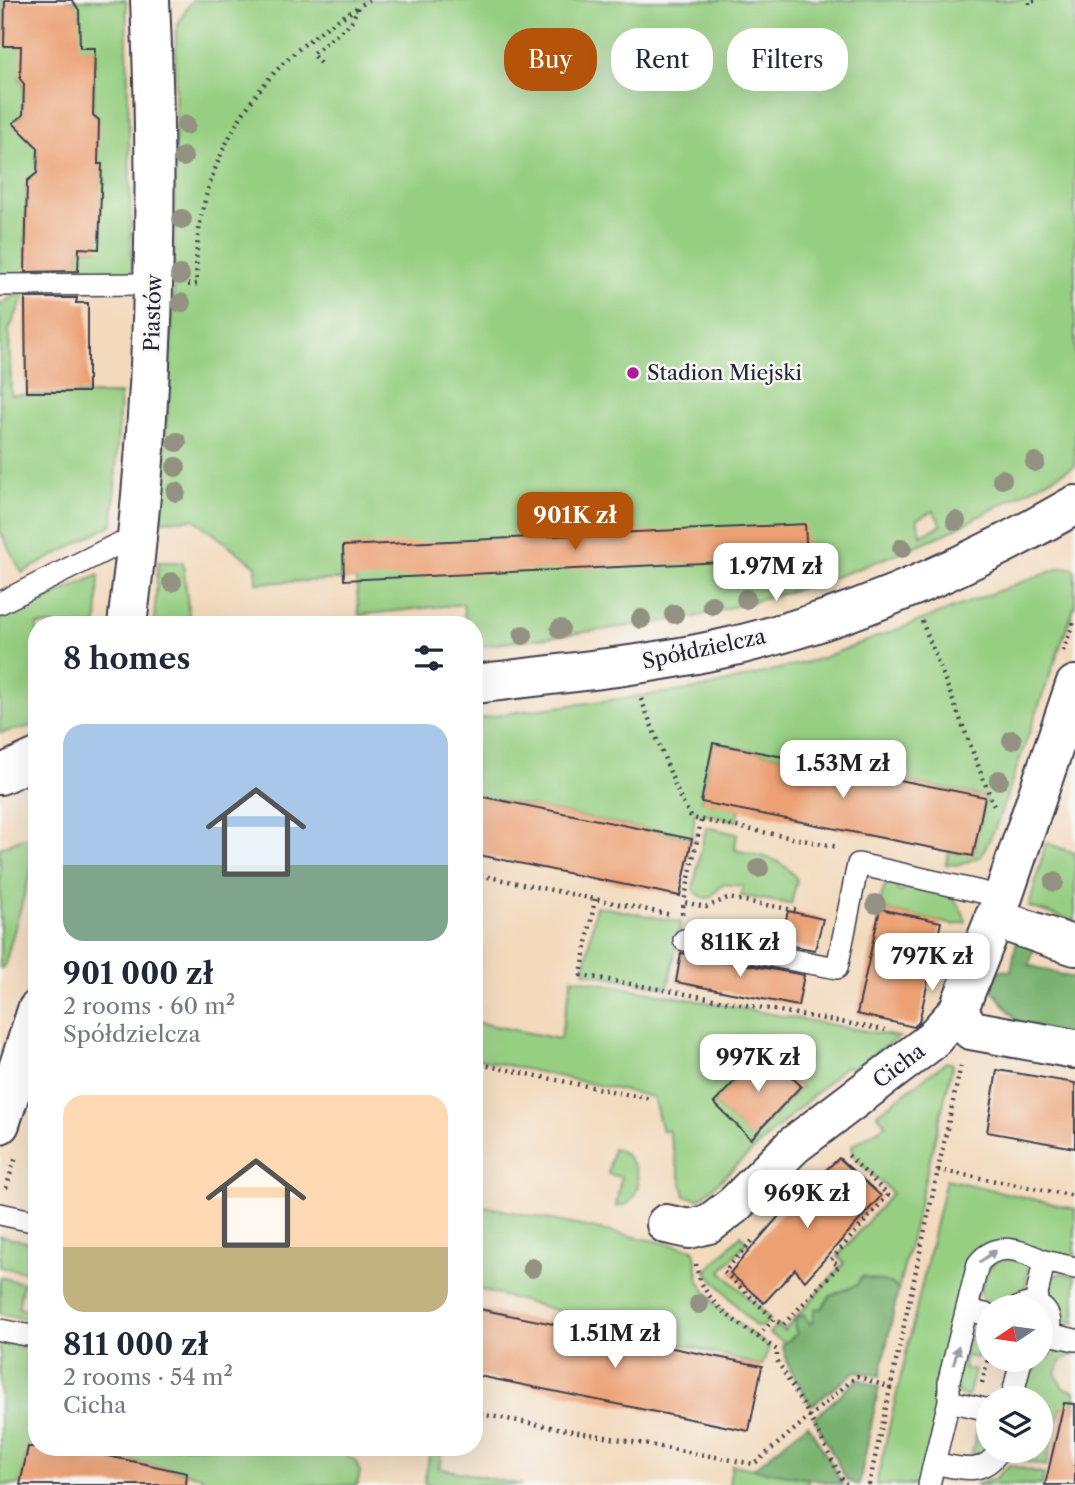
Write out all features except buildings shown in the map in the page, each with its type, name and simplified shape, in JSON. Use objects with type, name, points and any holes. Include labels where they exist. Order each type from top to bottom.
[{"type":"street","name":"Piastów","points":[[128,616],[172,284],[155,149],[150,0]]},
{"type":"street","name":"Spółdzielcza","points":[[483,683],[631,665],[717,650],[786,631],[862,606],[933,578],[1024,534],[1075,505]]},
{"type":"street","name":"Cicha","points":[[683,1225],[709,1224],[734,1205],[794,1144],[930,1042],[964,1021],[998,908],[1069,724],[1068,671]]},
{"type":"street","points":[[0,775],[28,762]]},
{"type":"street","points":[[998,908],[1075,946]]},
{"type":"street","points":[[964,1021],[1075,1049]]},
{"type":"street","points":[[0,1124],[7,1077],[28,1030]]},
{"type":"lane","points":[[0,285],[172,284]]},
{"type":"lane","points":[[0,603],[116,545],[136,543]]},
{"type":"lane","points":[[684,940],[836,968],[858,864],[998,908]]},
{"type":"lane","points":[[0,1214],[28,1220]]},
{"type":"lane","points":[[929,1485],[949,1401],[949,1380],[975,1271],[986,1254],[1007,1248],[1075,1268]]},
{"type":"lane","points":[[1031,1295],[1044,1261]]},
{"type":"lane","points":[[967,1310],[976,1312]]},
{"type":"lane","points":[[0,1330],[28,1335]]},
{"type":"lane","points":[[1054,1333],[1075,1331]]},
{"type":"lane","points":[[1054,1336],[1075,1340]]},
{"type":"lane","points":[[949,1401],[976,1407]]},
{"type":"lane","points":[[934,1463],[974,1470],[988,1463]]},
{"type":"path","points":[[172,284],[197,284],[197,233],[214,174],[243,114],[267,80],[304,44],[369,0]]},
{"type":"path","points":[[320,63],[312,54],[351,23],[358,7]]},
{"type":"path","points":[[921,619],[995,810]]},
{"type":"path","points":[[1068,671],[1075,619]]},
{"type":"path","points":[[638,693],[681,800],[692,818],[843,848]]},
{"type":"path","points":[[483,876],[681,917],[701,821]]},
{"type":"path","points":[[684,902],[706,906],[728,898],[799,911]]},
{"type":"path","points":[[595,899],[581,975],[890,1031]]},
{"type":"path","points":[[869,1485],[965,1044],[964,1021]]},
{"type":"path","points":[[483,1065],[650,1099]]},
{"type":"path","points":[[759,1233],[724,1272],[783,1325],[839,1266],[831,1260],[888,1195],[841,1148]]},
{"type":"path","points":[[938,1170],[1075,1196]]},
{"type":"path","points":[[683,1225],[694,1249],[698,1280],[718,1308],[777,1350],[777,1360],[844,1483],[850,1485]]},
{"type":"path","points":[[758,1336],[774,1319]]},
{"type":"path","points":[[483,1415],[754,1464],[857,1376],[891,1388]]},
{"type":"green space","points":[[0,0],[5,0],[4,45],[27,46],[20,79],[24,85],[23,114],[17,119],[17,127],[37,133],[37,173],[27,181],[25,257],[78,259],[79,248],[98,249],[101,164],[91,164],[99,120],[93,115],[95,49],[73,48],[73,33],[79,15],[72,1],[65,0],[126,0],[132,277],[0,274]]},
{"type":"green space","name":"Stadion Miejski","points":[[192,0],[1075,0],[1075,466],[945,534],[855,570],[786,593],[690,618],[483,646],[483,616],[465,616],[463,604],[359,615],[356,579],[257,583],[256,566],[194,519],[161,521],[174,283],[176,31]],"holes":[[[933,511],[942,525],[921,535],[917,519]]]},
{"type":"green space","points":[[25,294],[9,330],[11,395],[120,394],[113,524],[22,573],[0,531],[0,305],[14,296]]},
{"type":"green space","points":[[158,562],[183,562],[189,616],[155,616]]},
{"type":"green space","points":[[1071,567],[1075,571],[1075,605],[995,828],[981,856],[960,865],[946,864],[949,851],[973,855],[985,797],[713,743],[701,801],[740,809],[737,821],[695,812],[692,839],[483,797],[483,718],[703,688],[819,659],[1061,568]]},
{"type":"green space","points":[[99,575],[97,616],[28,616],[28,727],[0,733],[0,619]]},
{"type":"green space","points":[[706,827],[737,834],[735,850],[762,856],[785,866],[797,880],[791,904],[741,896],[743,886],[723,884],[710,898],[698,894],[693,888]]},
{"type":"green space","points":[[28,838],[28,881],[4,967],[0,968],[0,848]]},
{"type":"green space","points":[[1046,843],[1075,853],[1075,921],[1029,907]]},
{"type":"green space","points":[[886,882],[899,882],[897,891],[903,892],[905,883],[951,897],[962,911],[966,922],[954,925],[880,909]]},
{"type":"green space","points":[[596,906],[681,922],[668,988],[584,972]]},
{"type":"green space","points":[[1017,939],[1036,942],[1029,965],[1075,979],[1075,1039],[1023,1028],[984,980],[987,969],[1011,971]]},
{"type":"green space","points":[[572,978],[899,1037],[855,1067],[844,1067],[700,1199],[685,1196],[668,1130],[662,1131],[653,1097],[483,1060],[483,1024],[560,1039]],"holes":[[[764,1051],[801,1087],[751,1138],[714,1103]]]},
{"type":"green space","points":[[946,1062],[953,1064],[898,1291],[893,1284],[860,1278],[857,1285],[830,1296],[812,1323],[785,1343],[769,1333],[777,1325],[784,1331],[844,1263],[838,1256],[892,1193],[854,1157],[852,1146],[886,1124],[877,1114]]},
{"type":"green space","points":[[613,1148],[629,1159],[638,1183],[628,1204],[616,1207],[621,1177],[608,1174]]},
{"type":"green space","points":[[946,1179],[1075,1209],[1075,1258],[985,1248],[919,1485],[876,1485]]},
{"type":"green space","points":[[483,1206],[694,1249],[699,1281],[718,1308],[769,1347],[762,1366],[483,1290]]},
{"type":"green space","points":[[741,1235],[747,1242],[721,1271],[770,1319],[762,1327],[755,1326],[706,1271]]},
{"type":"green space","points":[[0,1236],[28,1242],[26,1272],[0,1267]]},
{"type":"green space","points":[[999,1259],[1025,1261],[1029,1267],[1025,1288],[1030,1289],[1028,1294],[980,1295],[987,1269]]},
{"type":"green space","points":[[1063,1273],[1075,1276],[1075,1323],[1065,1320],[1054,1302],[1054,1295],[1050,1295],[1051,1290],[1046,1289],[1050,1277]]},
{"type":"green space","points":[[863,1276],[893,1284],[898,1291],[880,1376],[856,1371],[811,1406],[789,1367],[782,1345],[797,1334],[794,1326],[797,1318],[804,1315],[810,1324],[812,1323],[815,1308],[822,1309],[830,1296],[857,1285]]},
{"type":"green space","points":[[0,1277],[23,1283],[18,1308],[28,1310],[28,1319],[0,1314]]},
{"type":"green space","points":[[976,1321],[976,1358],[966,1356],[964,1368],[975,1371],[968,1397],[959,1394],[953,1382]]},
{"type":"green space","points":[[0,1342],[28,1348],[28,1449],[20,1485],[0,1485]]},
{"type":"green space","points":[[1062,1350],[1075,1353],[1061,1361],[1056,1375],[1063,1388],[1075,1391],[1075,1410],[1061,1407],[1053,1438],[1053,1386],[1024,1386],[1027,1372],[1054,1372],[1054,1354]]},
{"type":"green space","points":[[858,1379],[879,1387],[859,1485],[847,1481],[814,1418]]},
{"type":"green space","points":[[808,1424],[843,1485],[753,1469]]},
{"type":"green space","points":[[976,1434],[976,1459],[970,1462]]},
{"type":"green space","points":[[108,1456],[348,1456],[355,1460],[360,1472],[357,1485],[201,1485],[202,1476]]},
{"type":"green space","points":[[429,1456],[441,1456],[439,1468],[522,1485],[434,1485],[424,1483]]},
{"type":"green space","points":[[732,1465],[809,1479],[807,1485],[729,1485]]},
{"type":"green space","points":[[1009,1465],[1044,1474],[1042,1485],[976,1485],[996,1478]]},
{"type":"place","name":"Stadion Miejski","points":[[633,373]]}]
